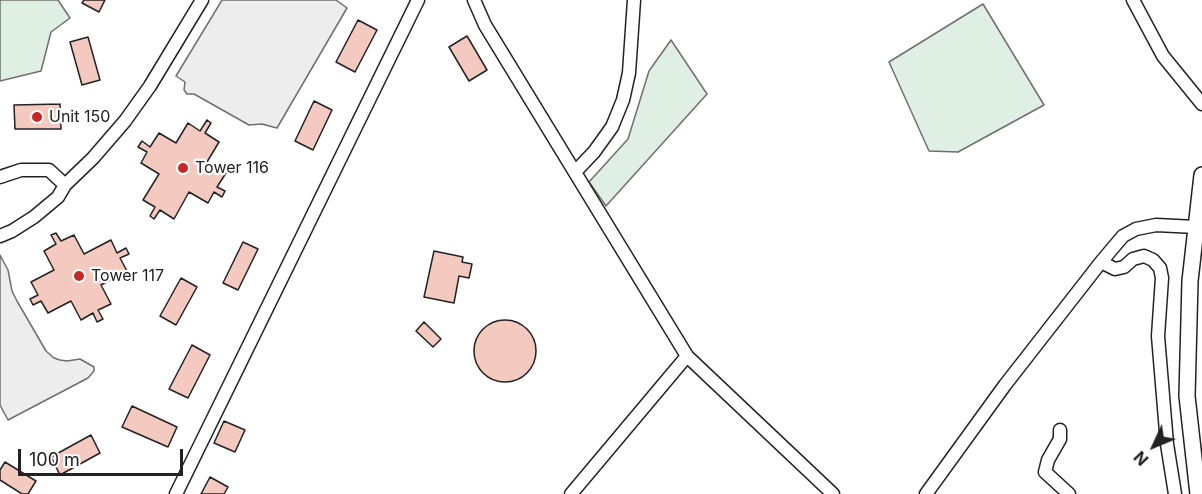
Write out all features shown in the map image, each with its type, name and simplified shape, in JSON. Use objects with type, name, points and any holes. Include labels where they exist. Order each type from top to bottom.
[{"type":"main road","points":[[1198,494],[1187,396],[1190,280],[1202,175]]},
{"type":"street","points":[[0,236],[34,217],[58,197],[65,185],[93,158],[125,121],[150,86],[202,0]]},
{"type":"street","points":[[176,494],[418,0]]},
{"type":"street","points":[[474,0],[485,25],[687,356],[833,494]]},
{"type":"street","points":[[575,172],[594,152],[612,127],[623,99],[629,73],[634,0]]},
{"type":"street","points":[[1133,0],[1163,56],[1202,104]]},
{"type":"street","points":[[0,177],[21,170],[49,170],[65,185]]},
{"type":"street","points":[[926,494],[1005,385],[1123,236],[1136,229],[1156,225],[1196,227]]},
{"type":"street","points":[[1101,261],[1115,269],[1124,267],[1133,259],[1144,256],[1153,260],[1160,268],[1158,336],[1167,444],[1175,494]]},
{"type":"street","points":[[571,494],[687,356]]},
{"type":"street","points":[[1060,429],[1060,439],[1048,460],[1045,472],[1069,494]]},
{"type":"green space","points":[[0,0],[58,0],[70,18],[51,32],[41,71],[0,81]]},
{"type":"green space","points":[[983,4],[1044,105],[958,152],[929,151],[889,62]]},
{"type":"green space","points":[[671,40],[707,94],[606,206],[589,182],[628,139],[649,71]]},
{"type":"shaded area","points":[[222,0],[336,0],[347,8],[277,128],[262,124],[249,125],[194,94],[187,94],[184,90],[185,82],[176,76]]},
{"type":"shaded area","points":[[0,255],[8,270],[12,291],[46,351],[60,360],[80,359],[94,367],[94,371],[88,378],[8,420],[0,405]]},
{"type":"building","points":[[84,0],[105,0],[99,12],[82,3]]},
{"type":"building","points":[[358,20],[377,30],[355,72],[336,62]]},
{"type":"building","points":[[467,36],[487,70],[469,81],[449,47]]},
{"type":"building","points":[[88,37],[100,80],[82,85],[70,42]]},
{"type":"building","points":[[314,101],[332,110],[313,150],[295,141]]},
{"type":"building","name":"Unit 150","points":[[60,104],[61,129],[15,129],[14,105]]},
{"type":"building","name":"Tower 116","points":[[207,120],[211,123],[205,133],[219,142],[207,162],[226,173],[217,187],[225,191],[222,197],[214,192],[208,203],[189,192],[174,219],[160,210],[154,219],[150,216],[155,207],[143,200],[159,174],[141,163],[147,152],[138,147],[142,141],[150,147],[159,133],[176,143],[188,123],[200,131]]},
{"type":"building","name":"Tower 117","points":[[56,233],[61,241],[74,235],[84,254],[111,240],[117,253],[126,248],[129,254],[120,258],[127,271],[101,285],[111,304],[98,310],[103,319],[97,322],[93,313],[81,320],[71,301],[48,313],[41,301],[33,305],[30,299],[38,295],[31,282],[54,270],[44,251],[56,244],[51,235]]},
{"type":"building","points":[[243,242],[258,249],[238,290],[223,283]]},
{"type":"building","points":[[434,251],[463,257],[462,262],[472,264],[469,278],[459,276],[454,303],[424,297]]},
{"type":"building","points":[[181,278],[197,287],[176,325],[160,316]]},
{"type":"building","points":[[505,320],[517,322],[527,329],[534,339],[536,351],[534,363],[527,373],[517,380],[505,382],[493,380],[483,373],[476,363],[474,351],[476,339],[483,329],[493,322]]},
{"type":"building","points":[[424,322],[441,339],[433,347],[416,331]]},
{"type":"building","points":[[192,345],[210,355],[188,398],[169,389]]},
{"type":"building","points":[[132,406],[177,427],[168,447],[122,427]]},
{"type":"building","points":[[224,421],[245,430],[235,452],[214,443]]},
{"type":"building","points":[[91,435],[100,453],[60,475],[51,457]]},
{"type":"building","points":[[5,462],[36,481],[28,494],[22,494],[0,480],[0,470]]},
{"type":"building","points":[[210,477],[228,487],[224,494],[201,494]]},
{"type":"place","name":"Unit 150","points":[[37,117]]},
{"type":"place","name":"Tower 116","points":[[183,168]]},
{"type":"place","name":"Tower 117","points":[[79,276]]}]
